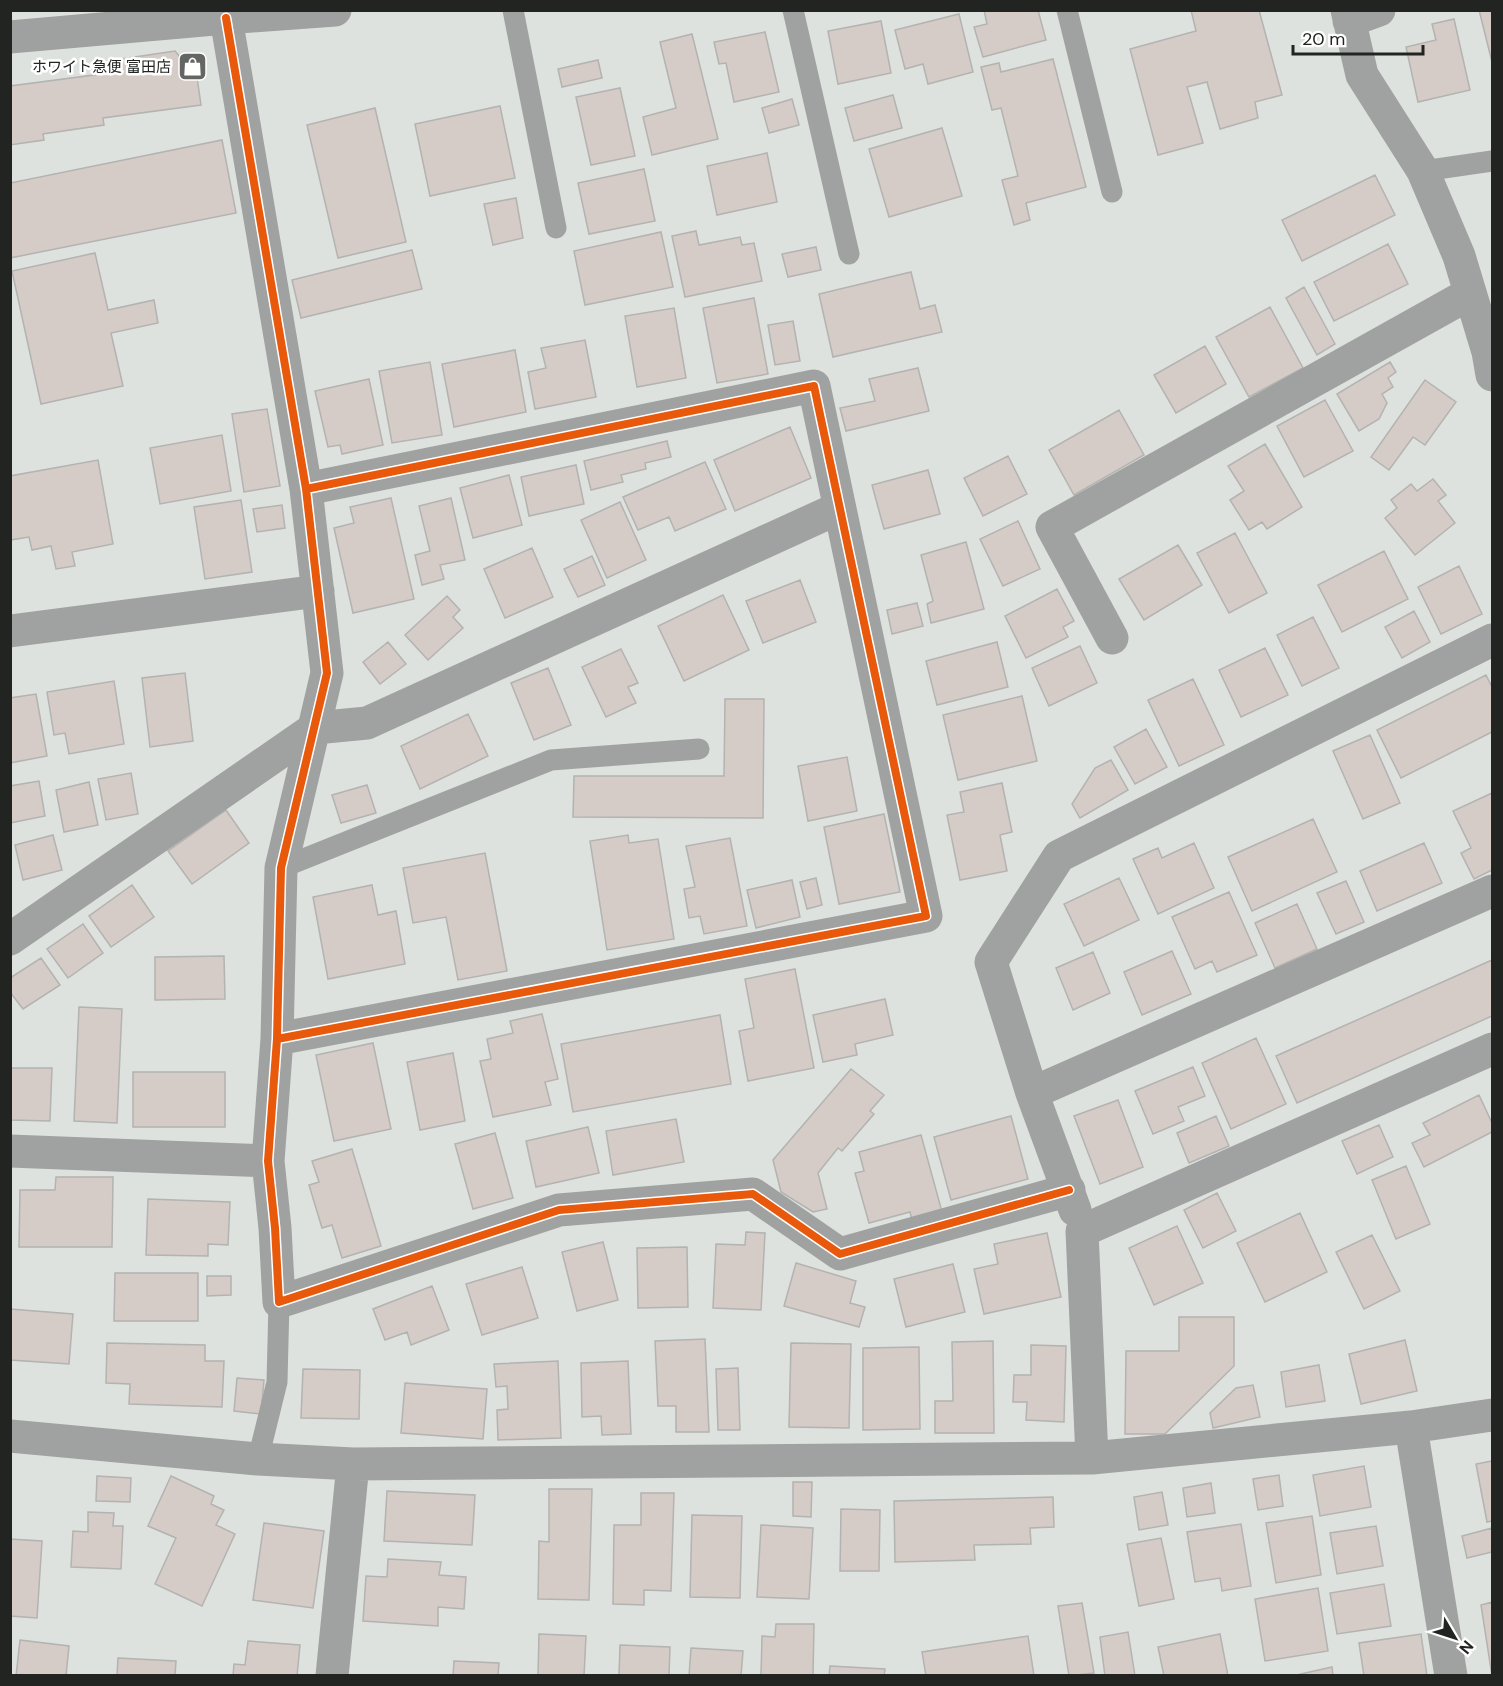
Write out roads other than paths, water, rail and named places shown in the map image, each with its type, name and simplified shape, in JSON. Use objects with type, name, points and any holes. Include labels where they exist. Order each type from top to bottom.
[{"type":"street","points":[[10,38],[315,11]]},
{"type":"street","points":[[1358,14],[1362,75],[1423,171],[1459,256],[1491,360]]},
{"type":"street","points":[[226,18],[306,489],[327,673],[281,868],[277,1039],[268,1161],[279,1302],[559,1210],[753,1194],[840,1254],[1069,1190]]},
{"type":"street","points":[[1112,638],[1052,527],[1469,294]]},
{"type":"street","points":[[277,1039],[926,916],[814,386],[306,489]]},
{"type":"street","points":[[10,939],[315,728],[367,723],[839,508]]},
{"type":"street","points":[[10,631],[318,591]]},
{"type":"street","points":[[1092,1458],[1082,1231],[1032,1093],[991,962],[1059,856],[1492,640]]},
{"type":"street","points":[[1032,1093],[1492,891]]},
{"type":"street","points":[[1082,1231],[1492,1049]]},
{"type":"street","points":[[10,1151],[268,1161]]},
{"type":"street","points":[[10,1436],[258,1459],[353,1464],[1092,1458],[1411,1427],[1492,1415]]},
{"type":"street","points":[[1411,1427],[1451,1676]]},
{"type":"street","points":[[332,1676],[353,1464]]},
{"type":"lane","points":[[513,10],[556,228]]},
{"type":"lane","points":[[793,10],[849,254]]},
{"type":"lane","points":[[1067,10],[1112,192]]},
{"type":"lane","points":[[1423,171],[1492,161]]},
{"type":"lane","points":[[281,868],[551,760],[699,749]]},
{"type":"lane","points":[[258,1459],[277,1382],[279,1302]]},
{"type":"place","name":"ホワイト急便 富田店","points":[[192,67]]}]
